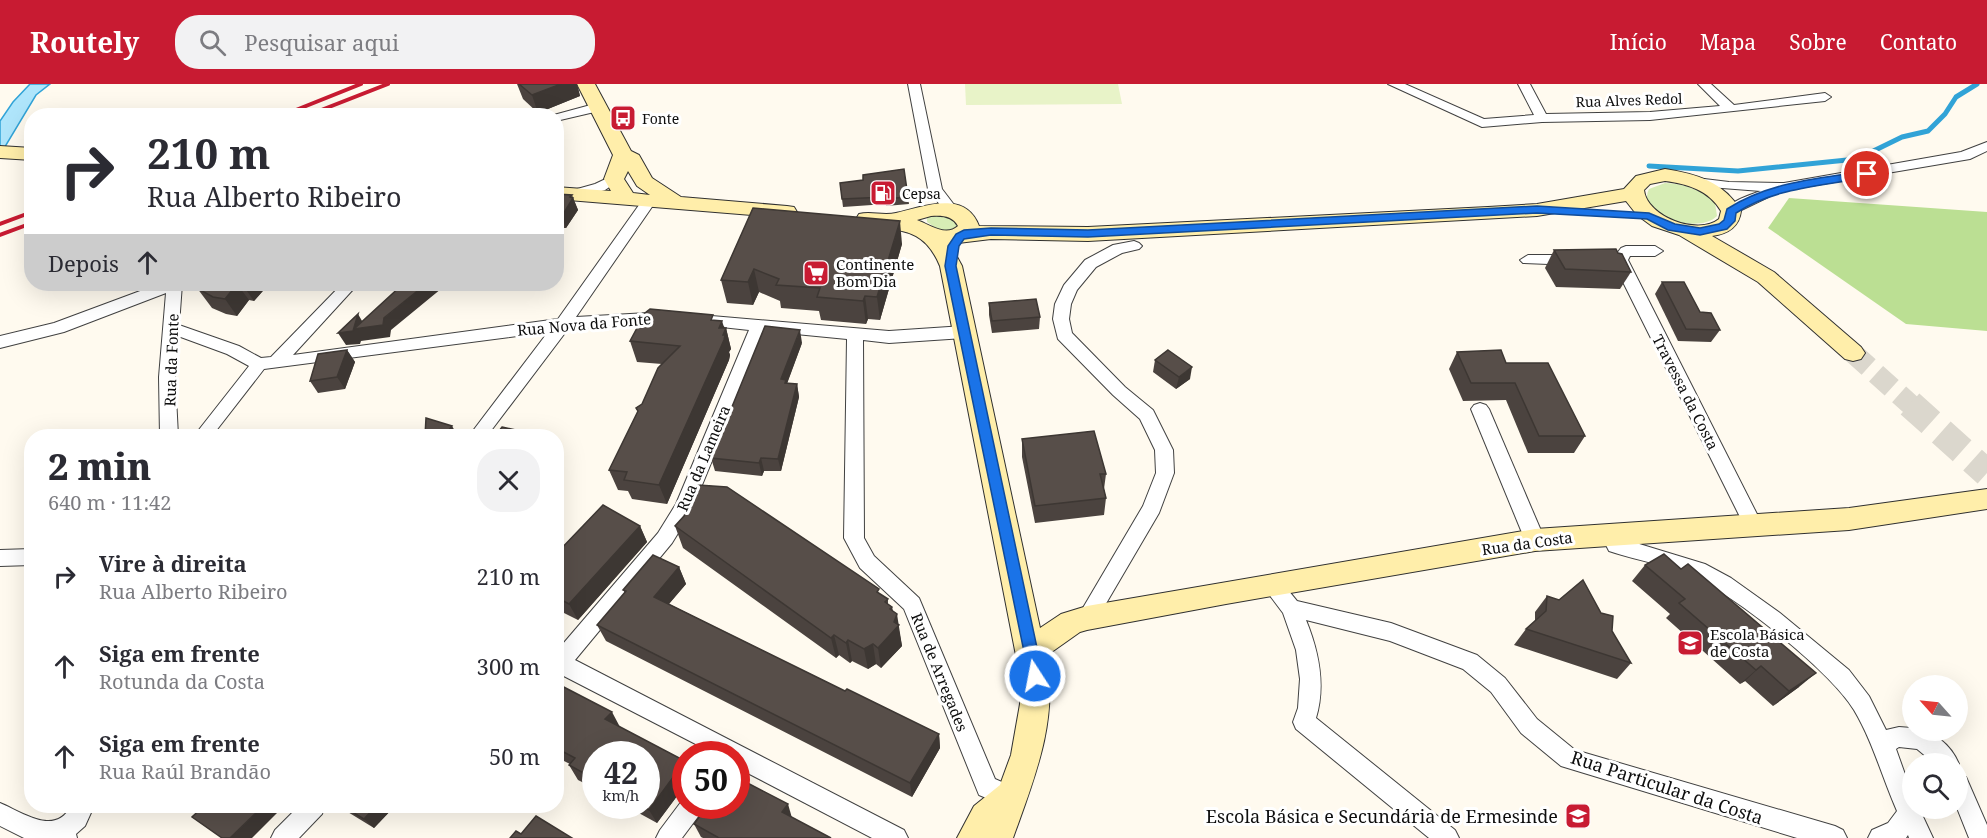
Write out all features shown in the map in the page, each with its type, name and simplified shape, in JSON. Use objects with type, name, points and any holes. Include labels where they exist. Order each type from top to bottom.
[{"type":"main road","points":[[586,84],[623,155],[632,159],[646,191]]},
{"type":"main road","points":[[0,152],[24,154]]},
{"type":"main road","points":[[623,155],[620,160],[621,170],[614,179],[626,199]]},
{"type":"main road","points":[[1730,216],[1723,227],[1713,230],[1685,230],[1672,227],[1640,209],[1632,194],[1634,186],[1651,176],[1673,176],[1696,182],[1720,195],[1766,277]]},
{"type":"main road","points":[[566,193],[626,199],[646,191],[678,202],[807,214]]},
{"type":"main road","points":[[1537,210],[1632,194]]},
{"type":"main road","points":[[923,222],[941,207],[959,224],[1016,232],[1088,234],[1537,210],[1649,216]]},
{"type":"main road","points":[[849,218],[923,222],[943,238],[959,224]]},
{"type":"main road","points":[[923,222],[945,252],[951,266],[1035,676],[1033,721],[1019,782],[1011,797],[977,837]]},
{"type":"main road","points":[[951,266],[959,224]]},
{"type":"main road","points":[[1685,230],[1766,277],[1853,353]]},
{"type":"main road","name":"Rua da Costa","points":[[1024,618],[1079,620],[1534,540],[1610,533],[1849,519],[1987,499]]},
{"type":"main road","name":"Rua da Costa","points":[[1030,651],[1079,620]]},
{"type":"street","points":[[914,84],[935,189],[933,201],[923,222]]},
{"type":"street","name":"Rua Alves Redol","points":[[1394,84],[1482,123],[1542,118],[1650,116],[1825,97]]},
{"type":"street","points":[[1524,84],[1542,118]]},
{"type":"street","points":[[1704,84],[1731,109]]},
{"type":"street","points":[[564,115],[598,107]]},
{"type":"street","points":[[1730,216],[1746,201],[1784,187],[1965,156],[1987,146]]},
{"type":"street","points":[[566,193],[600,187],[614,179]]},
{"type":"street","points":[[1696,182],[1729,186],[1784,187]]},
{"type":"street","points":[[935,189],[959,224]]},
{"type":"street","points":[[483,429],[563,324],[646,191]]},
{"type":"street","points":[[1079,620],[1152,508],[1165,473],[1164,450],[1147,415],[1119,391],[1064,335],[1060,324],[1067,294],[1095,259],[1110,250],[1134,246]]},
{"type":"street","name":"Travessa da Costa","points":[[1655,251],[1626,251],[1614,260],[1753,524]]},
{"type":"street","points":[[1528,260],[1586,260]]},
{"type":"street","points":[[0,342],[58,328],[155,291]]},
{"type":"street","name":"Rua da Fonte","points":[[169,429],[167,377],[173,291]]},
{"type":"street","points":[[277,361],[343,291]]},
{"type":"street","name":"Rua Nova da Fonte","points":[[259,364],[320,358],[563,324],[660,317],[889,337],[964,332]]},
{"type":"street","name":"Rua da Lameira","points":[[564,655],[665,538],[684,507],[759,326]]},
{"type":"street","points":[[172,328],[233,350],[259,364],[208,429]]},
{"type":"street","name":"Rua de Arregades","points":[[855,335],[854,538],[867,562],[905,595],[912,604],[987,787],[1011,797]]},
{"type":"street","points":[[1480,409],[1534,540]]},
{"type":"street","points":[[1610,533],[1616,545],[1698,570],[1743,596],[1842,677],[1861,703],[1884,747],[1902,797]]},
{"type":"street","points":[[0,558],[24,557]]},
{"type":"street","points":[[1272,585],[1291,608],[1300,626],[1310,672],[1311,706],[1304,722],[1447,838]]},
{"type":"street","name":"Rua Particular da Costa","points":[[1291,608],[1391,633],[1470,662],[1498,685],[1529,726],[1569,759],[1835,838]]},
{"type":"street","points":[[564,665],[708,741]]},
{"type":"street","points":[[1884,747],[1891,738],[1902,735],[1917,739],[1938,753]]},
{"type":"street","points":[[750,763],[896,838]]},
{"type":"street","points":[[1968,808],[1981,838]]},
{"type":"street","points":[[0,815],[38,834],[52,834],[65,833],[80,813]]},
{"type":"street","points":[[283,838],[307,813]]},
{"type":"street","points":[[668,838],[682,819]]},
{"type":"street","points":[[1880,838],[1896,832],[1905,819]]},
{"type":"street","points":[[1912,819],[1921,838]]},
{"type":"green space","points":[[965,84],[1118,84],[1122,104],[966,105]]},
{"type":"green space","points":[[1665,183],[1685,186],[1704,194],[1715,203],[1717,216],[1697,224],[1671,220],[1660,214],[1651,207],[1647,199],[1649,189]]},
{"type":"green space","points":[[1789,198],[1987,212],[1987,331],[1906,324],[1768,228]]},
{"type":"green space","points":[[927,215],[948,215],[960,226],[954,232],[937,229],[927,222]]},
{"type":"water","points":[[30,84],[50,84],[36,95],[28,108],[24,108],[24,115],[0,155],[0,121],[13,102]]},
{"type":"building","points":[[519,84],[561,84],[532,95]]},
{"type":"building","points":[[904,169],[908,197],[842,199],[840,183],[863,180],[863,175]]},
{"type":"building","points":[[564,194],[572,195],[570,197],[573,198],[564,213]]},
{"type":"building","name":"Continente Bom Dia","points":[[753,208],[900,221],[877,297],[865,296],[863,301],[817,297],[820,288],[776,285],[779,279],[754,269],[748,282],[721,280]]},
{"type":"building","points":[[1616,249],[1622,254],[1631,272],[1565,269],[1554,250]]},
{"type":"building","points":[[1662,282],[1684,282],[1700,312],[1711,313],[1720,330],[1686,329]]},
{"type":"building","points":[[202,291],[231,291],[225,299],[213,297]]},
{"type":"building","points":[[395,291],[417,291],[384,318],[383,325],[354,329]]},
{"type":"building","points":[[1036,299],[1040,317],[992,321],[989,303]]},
{"type":"building","points":[[650,309],[713,315],[711,320],[722,321],[719,328],[726,328],[723,335],[725,335],[724,340],[659,485],[624,480],[627,472],[609,470],[638,411],[636,408],[642,404],[658,368],[680,346],[630,341],[645,313]]},
{"type":"building","points":[[358,314],[353,331],[338,333]]},
{"type":"building","points":[[765,326],[800,330],[781,379],[786,380],[785,383],[797,384],[778,459],[761,458],[759,463],[711,458]]},
{"type":"building","points":[[347,350],[337,377],[310,381],[318,354]]},
{"type":"building","points":[[1168,350],[1192,367],[1179,377],[1155,360]]},
{"type":"building","points":[[1501,350],[1506,363],[1548,363],[1585,436],[1539,436],[1515,383],[1471,383],[1457,352]]},
{"type":"building","points":[[426,418],[452,426],[450,429],[425,429]]},
{"type":"building","points":[[1094,431],[1106,474],[1100,474],[1106,498],[1035,506],[1022,439]]},
{"type":"building","points":[[698,485],[727,487],[879,589],[877,592],[888,599],[885,602],[897,614],[894,622],[899,625],[878,648],[873,644],[864,649],[848,640],[846,643],[834,635],[831,638],[675,526],[684,516]]},
{"type":"building","points":[[603,505],[640,526],[569,604],[564,601],[564,546]]},
{"type":"building","points":[[1664,554],[1681,569],[1688,564],[1816,673],[1789,691],[1761,666],[1756,670],[1679,603],[1685,599],[1645,565]]},
{"type":"building","points":[[653,555],[679,567],[654,597],[845,691],[847,689],[939,734],[910,783],[597,625]]},
{"type":"building","points":[[1583,580],[1601,613],[1613,616],[1612,631],[1631,663],[1526,629],[1546,611],[1547,596],[1559,600]]},
{"type":"building","points":[[564,687],[612,712],[605,719],[647,741],[582,741],[582,772],[569,765],[575,758],[564,752]]},
{"type":"building","points":[[660,748],[672,754],[672,779],[660,795]]},
{"type":"building","points":[[750,784],[788,804],[782,812],[831,838],[719,838],[694,824],[698,819],[750,819]]},
{"type":"building","points":[[196,813],[256,813],[230,838],[222,838],[192,817]]},
{"type":"building","points":[[354,813],[370,813],[364,819]]},
{"type":"building","points":[[536,816],[572,838],[510,838],[516,831],[521,834]]},
{"type":"waterway","points":[[1649,166],[1738,171],[1857,159],[1902,137],[1928,131],[1945,114],[1956,97],[1977,84]]},
{"type":"tunnel","points":[[1853,353],[1912,406]]},
{"type":"tunnel","points":[[1910,404],[1987,473]]},
{"type":"railway","points":[[301,108],[361,84]]},
{"type":"railway","points":[[326,108],[388,84]]},
{"type":"railway","points":[[0,224],[24,215]]},
{"type":"railway","points":[[0,235],[24,226]]},
{"type":"place","name":"Fonte","points":[[623,118]]},
{"type":"place","name":"Cepsa","points":[[883,193]]},
{"type":"place","name":"Continente Bom Dia","points":[[816,273]]},
{"type":"place","name":"Escola Básica de Costa","points":[[1690,643]]},
{"type":"place","name":"Escola Básica e Secundária de Ermesinde","points":[[1578,816]]},
{"type":"route","points":[[1035,676],[951,266],[953,246],[960,236],[991,232],[1088,234],[1537,210],[1649,216],[1672,227],[1700,232],[1723,227],[1729,221],[1731,211],[1746,201],[1784,187],[1867,174]]}]
